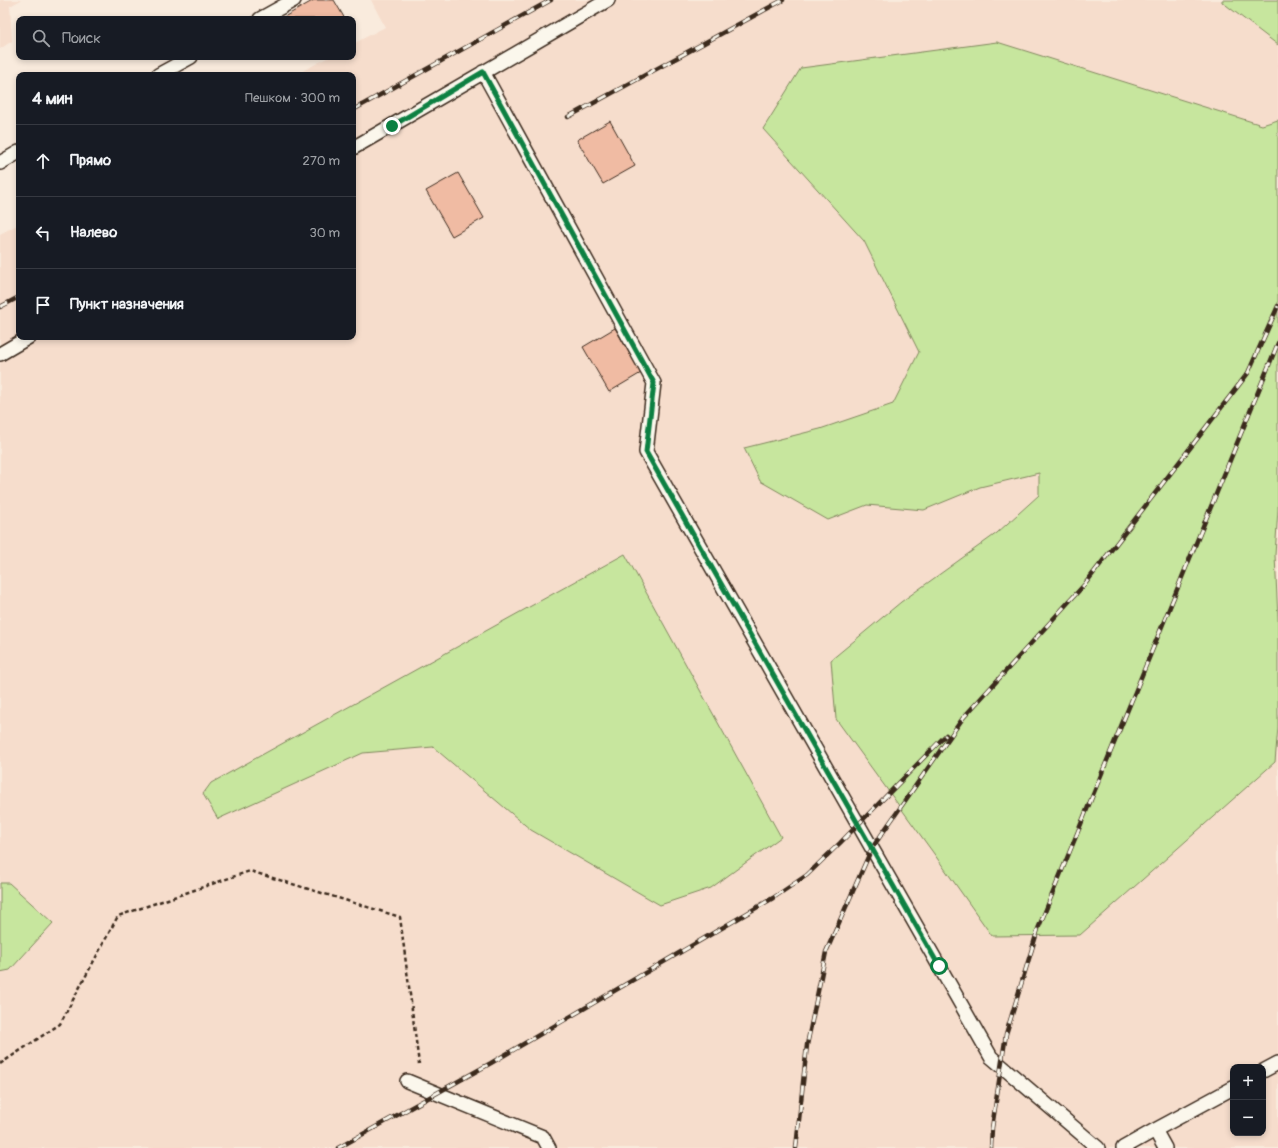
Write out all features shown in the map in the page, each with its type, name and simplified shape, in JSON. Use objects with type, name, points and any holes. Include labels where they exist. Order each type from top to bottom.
[{"type":"lane","points":[[265,16],[294,0]]},
{"type":"lane","points":[[356,146],[608,0]]},
{"type":"lane","points":[[164,72],[186,60]]},
{"type":"lane","points":[[483,72],[654,383],[646,452],[991,1057],[1098,1148]]},
{"type":"lane","points":[[0,163],[16,154]]},
{"type":"lane","points":[[0,354],[24,340]]},
{"type":"lane","points":[[1266,1070],[1278,1063]]},
{"type":"lane","points":[[407,1081],[543,1137],[549,1148]]},
{"type":"lane","points":[[1123,1148],[1230,1090]]},
{"type":"lane","points":[[1155,1130],[1165,1148]]},
{"type":"path","points":[[0,1064],[60,1024],[118,916],[250,871],[400,917],[421,1087]]},
{"type":"shaded area","points":[[0,0],[21,0],[10,6],[12,41],[0,49]]},
{"type":"shaded area","points":[[371,0],[1278,0],[1278,1148],[0,1148],[0,234],[16,226],[16,340],[356,340],[356,72],[301,72],[323,60],[356,60],[356,42],[385,27]]},
{"type":"green space","points":[[1222,0],[1278,0],[1278,45],[1222,2]]},
{"type":"green space","points":[[997,42],[1262,125],[1278,120],[1278,509],[1275,555],[1278,619],[1278,727],[1275,762],[1080,935],[992,936],[836,719],[831,660],[901,602],[997,533],[1039,495],[1039,473],[980,487],[924,510],[867,505],[828,520],[760,481],[744,448],[820,429],[893,404],[919,352],[864,241],[763,129],[801,68]]},
{"type":"green space","points":[[625,554],[781,837],[711,888],[660,905],[531,830],[433,747],[363,753],[218,819],[203,794],[211,783]]},
{"type":"green space","points":[[0,883],[9,883],[53,923],[10,970],[0,972]]},
{"type":"building","points":[[314,0],[334,0],[343,16],[286,16]]},
{"type":"building","points":[[610,121],[635,166],[603,184],[577,140]]},
{"type":"building","points":[[458,173],[484,218],[452,236],[426,191]]},
{"type":"building","points":[[615,328],[641,373],[609,392],[583,347]]},
{"type":"railway","points":[[356,108],[551,0]]},
{"type":"railway","points":[[568,117],[783,0]]},
{"type":"railway","points":[[0,307],[16,299]]},
{"type":"railway","points":[[796,1148],[807,1045],[826,952],[872,848],[963,718],[1085,584],[1248,373],[1278,306]]},
{"type":"railway","points":[[991,1148],[992,1128],[1006,1034],[1038,929],[1278,343]]},
{"type":"railway","points":[[338,1148],[491,1063],[773,898],[807,875],[946,735]]},
{"type":"route","points":[[392,126],[483,72],[654,383],[646,452],[939,966]]}]
